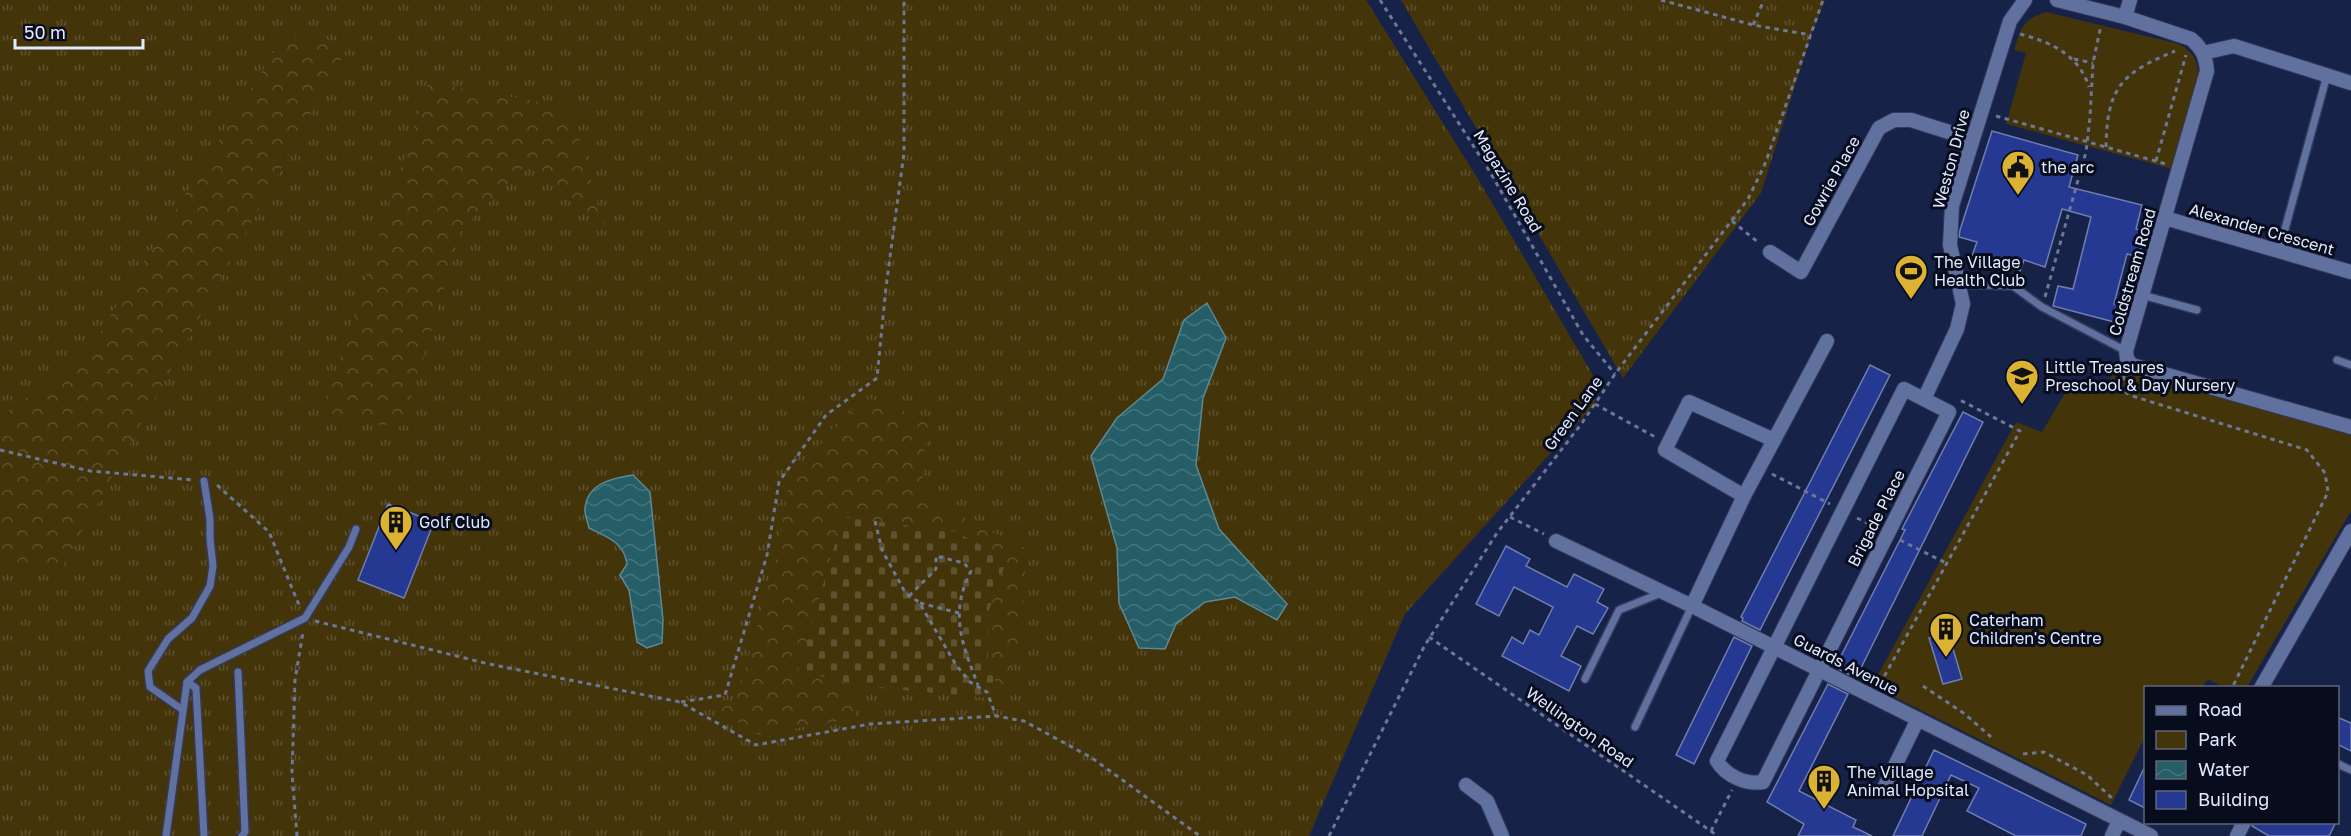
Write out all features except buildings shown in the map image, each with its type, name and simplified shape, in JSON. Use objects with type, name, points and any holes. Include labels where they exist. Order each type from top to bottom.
[{"type":"street","name":"Weston Drive","points":[[1924,399],[1958,329],[1963,304],[1950,245],[1948,204],[2010,21],[2025,0]]},
{"type":"street","points":[[2057,0],[2125,17],[2190,42],[2203,53],[2234,46],[2351,83]]},
{"type":"street","points":[[2125,17],[2130,0]]},
{"type":"street","name":"Coldstream Road","points":[[2203,53],[2207,71],[2126,355],[2132,365],[2351,427]]},
{"type":"street","name":"Gowrie Place","points":[[1770,252],[1801,272],[1879,128],[1894,120],[1911,120],[1971,140]]},
{"type":"street","name":"Alexander Crescent","points":[[2165,218],[2351,272]]},
{"type":"street","points":[[1692,606],[1744,496],[1827,341]]},
{"type":"street","name":"Brigade Place","points":[[1904,389],[1949,412],[1763,782],[1752,784],[1722,769],[1717,761],[1774,647],[1904,389]]},
{"type":"street","points":[[1744,496],[1665,450],[1689,402],[1774,440]]},
{"type":"street","points":[[2263,686],[2351,531]]},
{"type":"street","name":"Guards Avenue","points":[[1556,541],[1874,696],[2151,836]]},
{"type":"street","points":[[1883,790],[1918,719]]},
{"type":"street","points":[[1466,785],[1487,801],[1502,836]]},
{"type":"street","points":[[2112,836],[2119,821]]},
{"type":"lane","points":[[2279,251],[2327,75]]},
{"type":"lane","points":[[1959,284],[2013,286],[2042,307],[2126,355]]},
{"type":"lane","points":[[2142,295],[2197,310]]},
{"type":"lane","points":[[2337,360],[2351,365]]},
{"type":"lane","points":[[183,710],[150,687],[148,671],[168,639],[192,618],[210,586],[213,566],[210,519],[204,481]]},
{"type":"lane","points":[[166,836],[187,682],[200,670],[305,618],[349,547],[356,529]]},
{"type":"lane","points":[[1585,679],[1620,610],[1663,592]]},
{"type":"lane","points":[[1635,727],[1692,606]]},
{"type":"lane","points":[[238,672],[244,832],[242,836]]},
{"type":"lane","points":[[187,682],[196,688],[204,836]]},
{"type":"path","points":[[680,702],[725,695],[767,555],[778,482],[826,415],[877,378],[886,287],[904,153],[904,0]]},
{"type":"path","name":"Magazine Road","points":[[1380,0],[1490,172],[1583,335],[1615,374]]},
{"type":"path","points":[[1661,0],[1752,25],[1811,36]]},
{"type":"path","points":[[1752,25],[1764,0]]},
{"type":"path","name":"Green Lane","points":[[1329,836],[1430,637],[1509,517],[1748,200],[1765,164],[1823,0]]},
{"type":"path","points":[[2042,307],[2088,141],[2092,63],[2104,12]]},
{"type":"path","points":[[2007,31],[2042,41],[2073,58],[2092,63]]},
{"type":"path","points":[[2106,147],[2108,116],[2116,91],[2123,80],[2146,64],[2190,42]]},
{"type":"path","points":[[2156,161],[2190,42]]},
{"type":"path","points":[[2073,58],[2083,71],[2091,92]]},
{"type":"path","points":[[1980,111],[2179,168]]},
{"type":"path","points":[[1732,221],[1770,252]]},
{"type":"path","points":[[2126,355],[2121,388],[2129,395],[2307,450],[2325,472],[2328,492],[2232,686]]},
{"type":"path","points":[[1874,696],[2020,431],[1930,385]]},
{"type":"path","points":[[1595,404],[1668,444]]},
{"type":"path","points":[[0,450],[90,471],[213,482],[269,532],[305,618],[295,680],[292,773],[297,836]]},
{"type":"path","points":[[1509,517],[1556,541]]},
{"type":"path","points":[[875,520],[882,550],[909,596],[919,602],[959,613]]},
{"type":"path","points":[[909,596],[936,569],[936,556],[964,563],[971,571],[962,588],[959,613],[966,656],[979,687]]},
{"type":"path","points":[[919,602],[956,664],[970,682],[987,692],[996,716]]},
{"type":"path","points":[[305,618],[489,664],[680,702],[756,745],[870,724],[996,716],[1024,721],[1092,758],[1200,836]]},
{"type":"path","name":"Wellington Road","points":[[1430,637],[1718,836]]},
{"type":"path","points":[[1923,686],[1965,714],[1994,740]]},
{"type":"path","points":[[2022,754],[2044,752],[2087,775],[2118,805]]},
{"type":"path","points":[[1710,831],[1738,778]]},
{"type":"green space","points":[[0,0],[1366,0],[1478,179],[1594,377],[1595,404],[1405,614],[1309,836],[0,836]]},
{"type":"green space","points":[[1401,0],[1825,0],[1811,36],[1761,193],[1623,378]]},
{"type":"green space","points":[[2046,12],[2179,44],[2192,54],[2198,67],[2198,79],[2172,169],[2006,124],[2026,53],[2014,50],[2019,35],[2027,22]]},
{"type":"green space","points":[[285,34],[350,43],[61,570],[0,570],[0,416],[83,360]]},
{"type":"green space","points":[[428,83],[570,107],[604,225],[526,165],[461,230],[403,427],[321,419]]},
{"type":"green space","points":[[2116,369],[2351,435],[2351,511],[2248,686],[2221,686],[2208,679],[2203,686],[2144,686],[2144,740],[2111,805],[1872,686],[2016,422],[2042,432],[2071,383],[2100,393]]},
{"type":"green space","points":[[869,398],[930,421],[922,464],[924,498],[1027,549],[1021,638],[1001,699],[988,660],[987,616],[1007,559],[956,532],[902,526],[799,671],[858,686],[855,718],[759,735],[714,708],[736,702],[778,552],[788,488],[835,425]]},
{"type":"green space","points":[[843,517],[956,532],[1007,559],[987,616],[988,660],[1001,699],[858,686],[798,670]]},
{"type":"water","points":[[1207,303],[1226,338],[1203,398],[1196,465],[1219,529],[1287,604],[1277,620],[1235,597],[1205,602],[1176,624],[1165,649],[1139,648],[1119,603],[1117,548],[1091,456],[1117,418],[1163,379],[1184,320]]},
{"type":"water","points":[[633,475],[650,492],[663,620],[662,643],[647,648],[637,642],[629,590],[620,575],[627,564],[622,550],[614,541],[589,528],[585,511],[591,493],[602,483]]},
{"type":"place","name":"the arc","points":[[2018,196]]},
{"type":"place","name":"The Village Health Club","points":[[1911,300]]},
{"type":"place","name":"Little Treasures Preschool & Day Nursery","points":[[2022,405]]},
{"type":"place","name":"Golf Club","points":[[396,551]]},
{"type":"place","name":"Caterham Children's Centre","points":[[1946,658]]},
{"type":"place","name":"The Village Animal Hopsital","points":[[1824,810]]}]
